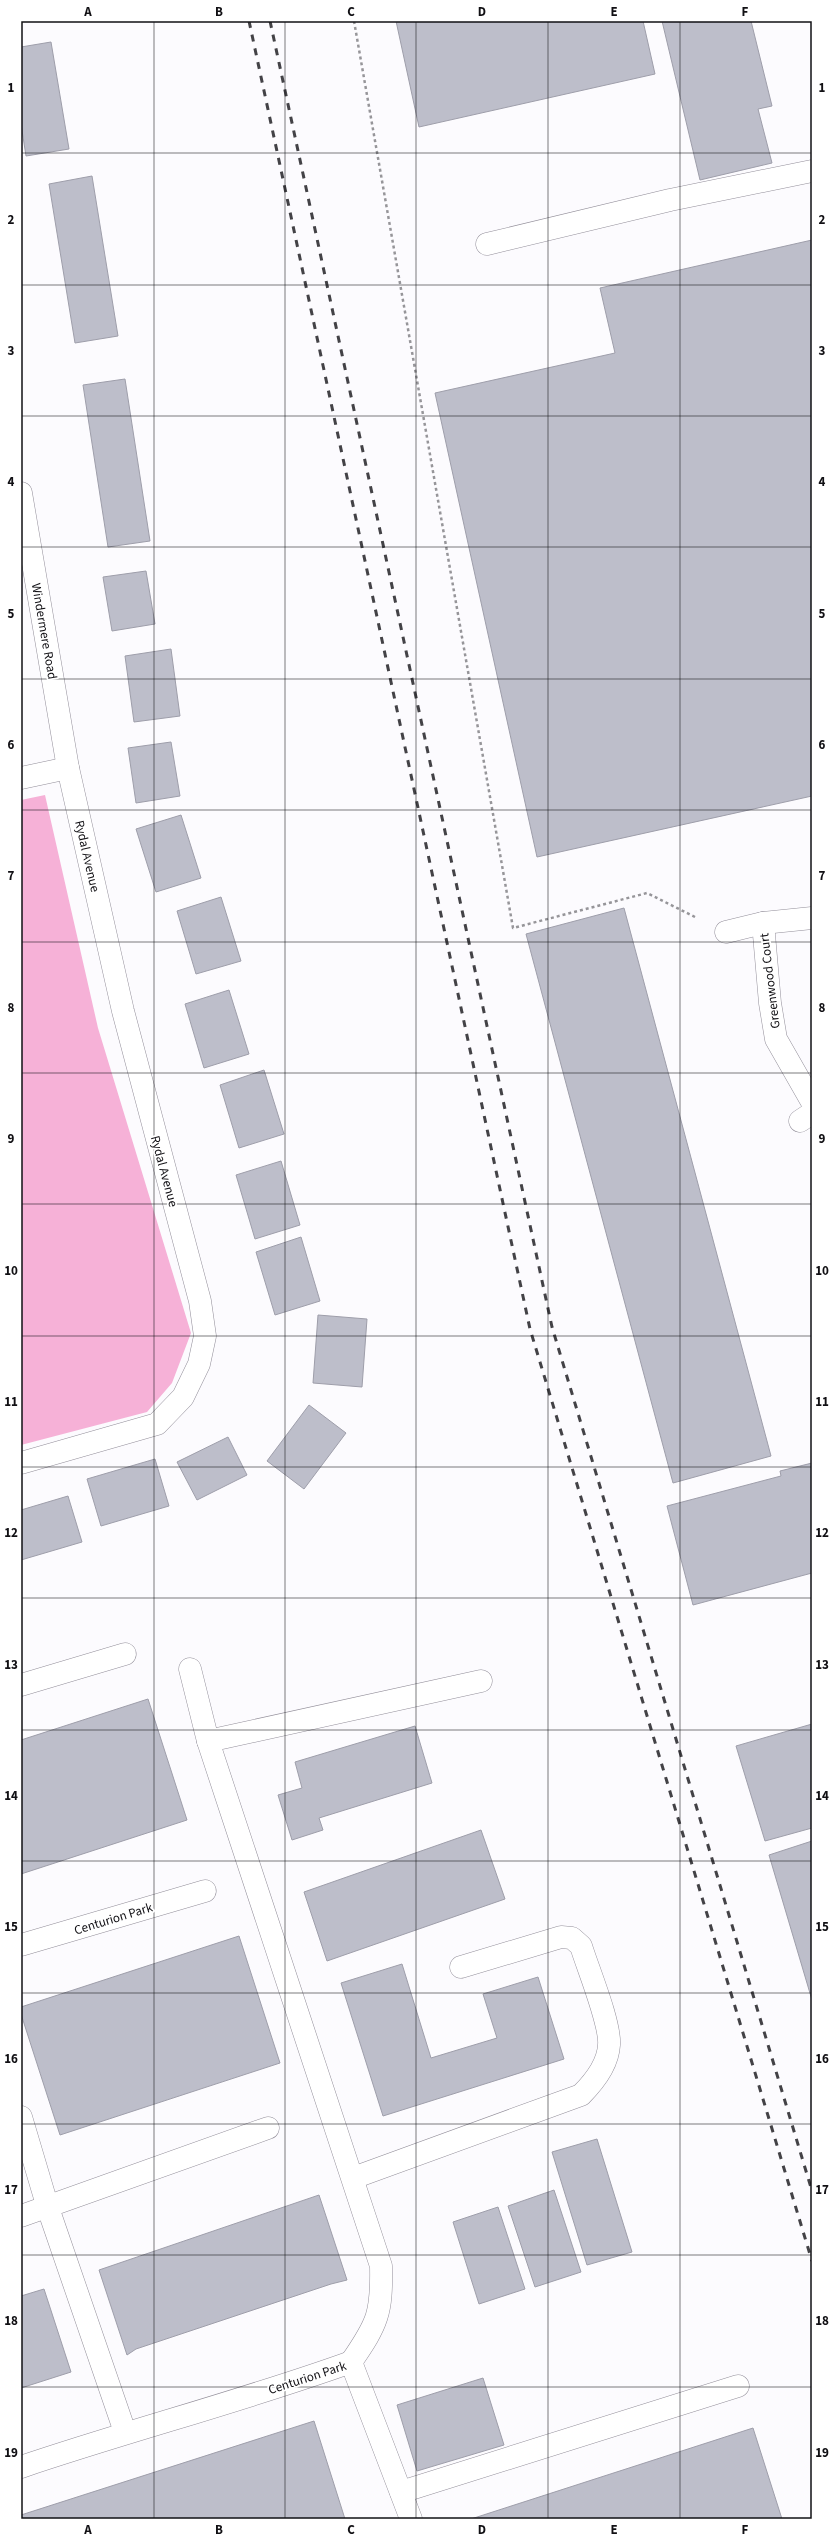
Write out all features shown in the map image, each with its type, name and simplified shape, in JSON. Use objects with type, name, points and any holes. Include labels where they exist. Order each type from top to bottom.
[{"type":"street","points":[[487,244],[670,200],[812,171]]},
{"type":"street","name":"Windermere Road","points":[[21,494],[68,768]]},
{"type":"street","points":[[21,778],[68,768]]},
{"type":"street","name":"Rydal Avenue","points":[[21,1464],[157,1424],[183,1397],[199,1364],[205,1336],[200,1301],[123,1011],[68,768]]},
{"type":"street","points":[[726,932],[763,923],[812,918]]},
{"type":"street","name":"Greenwood Court","points":[[763,923],[770,1002],[776,1039],[812,1102]]},
{"type":"street","points":[[21,1686],[125,1654]]},
{"type":"street","points":[[190,1669],[208,1740],[381,2266],[382,2300],[375,2324],[351,2362]]},
{"type":"street","points":[[208,1740],[481,1680]]},
{"type":"street","name":"Centurion Park","points":[[21,1946],[205,1891]]},
{"type":"street","points":[[353,2178],[581,2095],[595,2080],[604,2063],[609,2046],[608,2030],[581,1946],[572,1938],[561,1938],[462,1967]]},
{"type":"street","points":[[21,2117],[48,2208],[125,2432]]},
{"type":"street","points":[[21,2216],[48,2208],[268,2128]]},
{"type":"street","name":"Centurion Park","points":[[21,2467],[125,2432],[305,2378],[351,2362],[411,2519]]},
{"type":"street","points":[[401,2492],[738,2386]]},
{"type":"path","points":[[354,21],[513,928],[647,893],[726,932]]},
{"type":"shaded area","points":[[45,795],[98,1028],[191,1333],[172,1383],[147,1412],[21,1445],[21,800]]},
{"type":"building","points":[[396,21],[643,21],[655,74],[419,127]]},
{"type":"building","points":[[662,21],[751,21],[772,106],[758,109],[772,163],[700,180]]},
{"type":"building","points":[[51,42],[69,149],[26,156],[21,124],[21,47]]},
{"type":"building","points":[[92,176],[118,336],[75,343],[49,184]]},
{"type":"building","points":[[812,240],[812,796],[537,857],[435,393],[615,353],[600,288]]},
{"type":"building","points":[[125,379],[150,541],[108,547],[83,385]]},
{"type":"building","points":[[146,571],[155,624],[112,631],[103,577]]},
{"type":"building","points":[[171,649],[180,716],[134,722],[125,656]]},
{"type":"building","points":[[171,742],[180,796],[136,803],[128,748]]},
{"type":"building","points":[[181,815],[201,878],[156,892],[136,829]]},
{"type":"building","points":[[221,897],[241,961],[196,974],[177,911]]},
{"type":"building","points":[[624,908],[771,1456],[673,1483],[526,934]]},
{"type":"building","points":[[229,990],[249,1054],[204,1068],[185,1004]]},
{"type":"building","points":[[264,1070],[284,1134],[239,1148],[220,1085]]},
{"type":"building","points":[[281,1161],[300,1225],[255,1239],[236,1175]]},
{"type":"building","points":[[301,1237],[320,1301],[275,1315],[256,1252]]},
{"type":"building","points":[[318,1315],[367,1319],[362,1387],[313,1383]]},
{"type":"building","points":[[309,1405],[346,1433],[304,1489],[267,1461]]},
{"type":"building","points":[[228,1437],[247,1475],[197,1500],[177,1462]]},
{"type":"building","points":[[155,1459],[169,1506],[101,1526],[87,1479]]},
{"type":"building","points":[[812,1463],[812,1573],[693,1605],[667,1506],[781,1476],[780,1471]]},
{"type":"building","points":[[68,1496],[82,1542],[21,1560],[21,1510]]},
{"type":"building","points":[[148,1699],[187,1820],[21,1874],[21,1740]]},
{"type":"building","points":[[812,1724],[812,1828],[765,1841],[736,1746]]},
{"type":"building","points":[[415,1726],[432,1783],[319,1818],[323,1830],[292,1840],[278,1795],[302,1788],[295,1762]]},
{"type":"building","points":[[481,1830],[505,1899],[327,1961],[304,1892]]},
{"type":"building","points":[[812,1841],[812,2000],[769,1855]]},
{"type":"building","points":[[239,1936],[280,2063],[60,2135],[21,2014],[21,2007]]},
{"type":"building","points":[[402,1964],[431,2058],[497,2038],[483,1994],[538,1977],[564,2059],[383,2116],[341,1983]]},
{"type":"building","points":[[597,2139],[632,2252],[587,2265],[552,2152]]},
{"type":"building","points":[[554,2190],[581,2272],[535,2287],[508,2206]]},
{"type":"building","points":[[319,2195],[347,2280],[136,2349],[127,2355],[99,2270]]},
{"type":"building","points":[[498,2207],[525,2289],[479,2304],[453,2222]]},
{"type":"building","points":[[44,2289],[71,2372],[21,2388],[21,2296]]},
{"type":"building","points":[[483,2378],[504,2445],[417,2471],[397,2405]]},
{"type":"building","points":[[314,2421],[345,2519],[21,2519],[21,2515]]},
{"type":"building","points":[[753,2428],[782,2519],[471,2519]]},
{"type":"railway","points":[[249,21],[530,1329],[812,2261]]},
{"type":"railway","points":[[270,21],[552,1327],[812,2191]]}]
